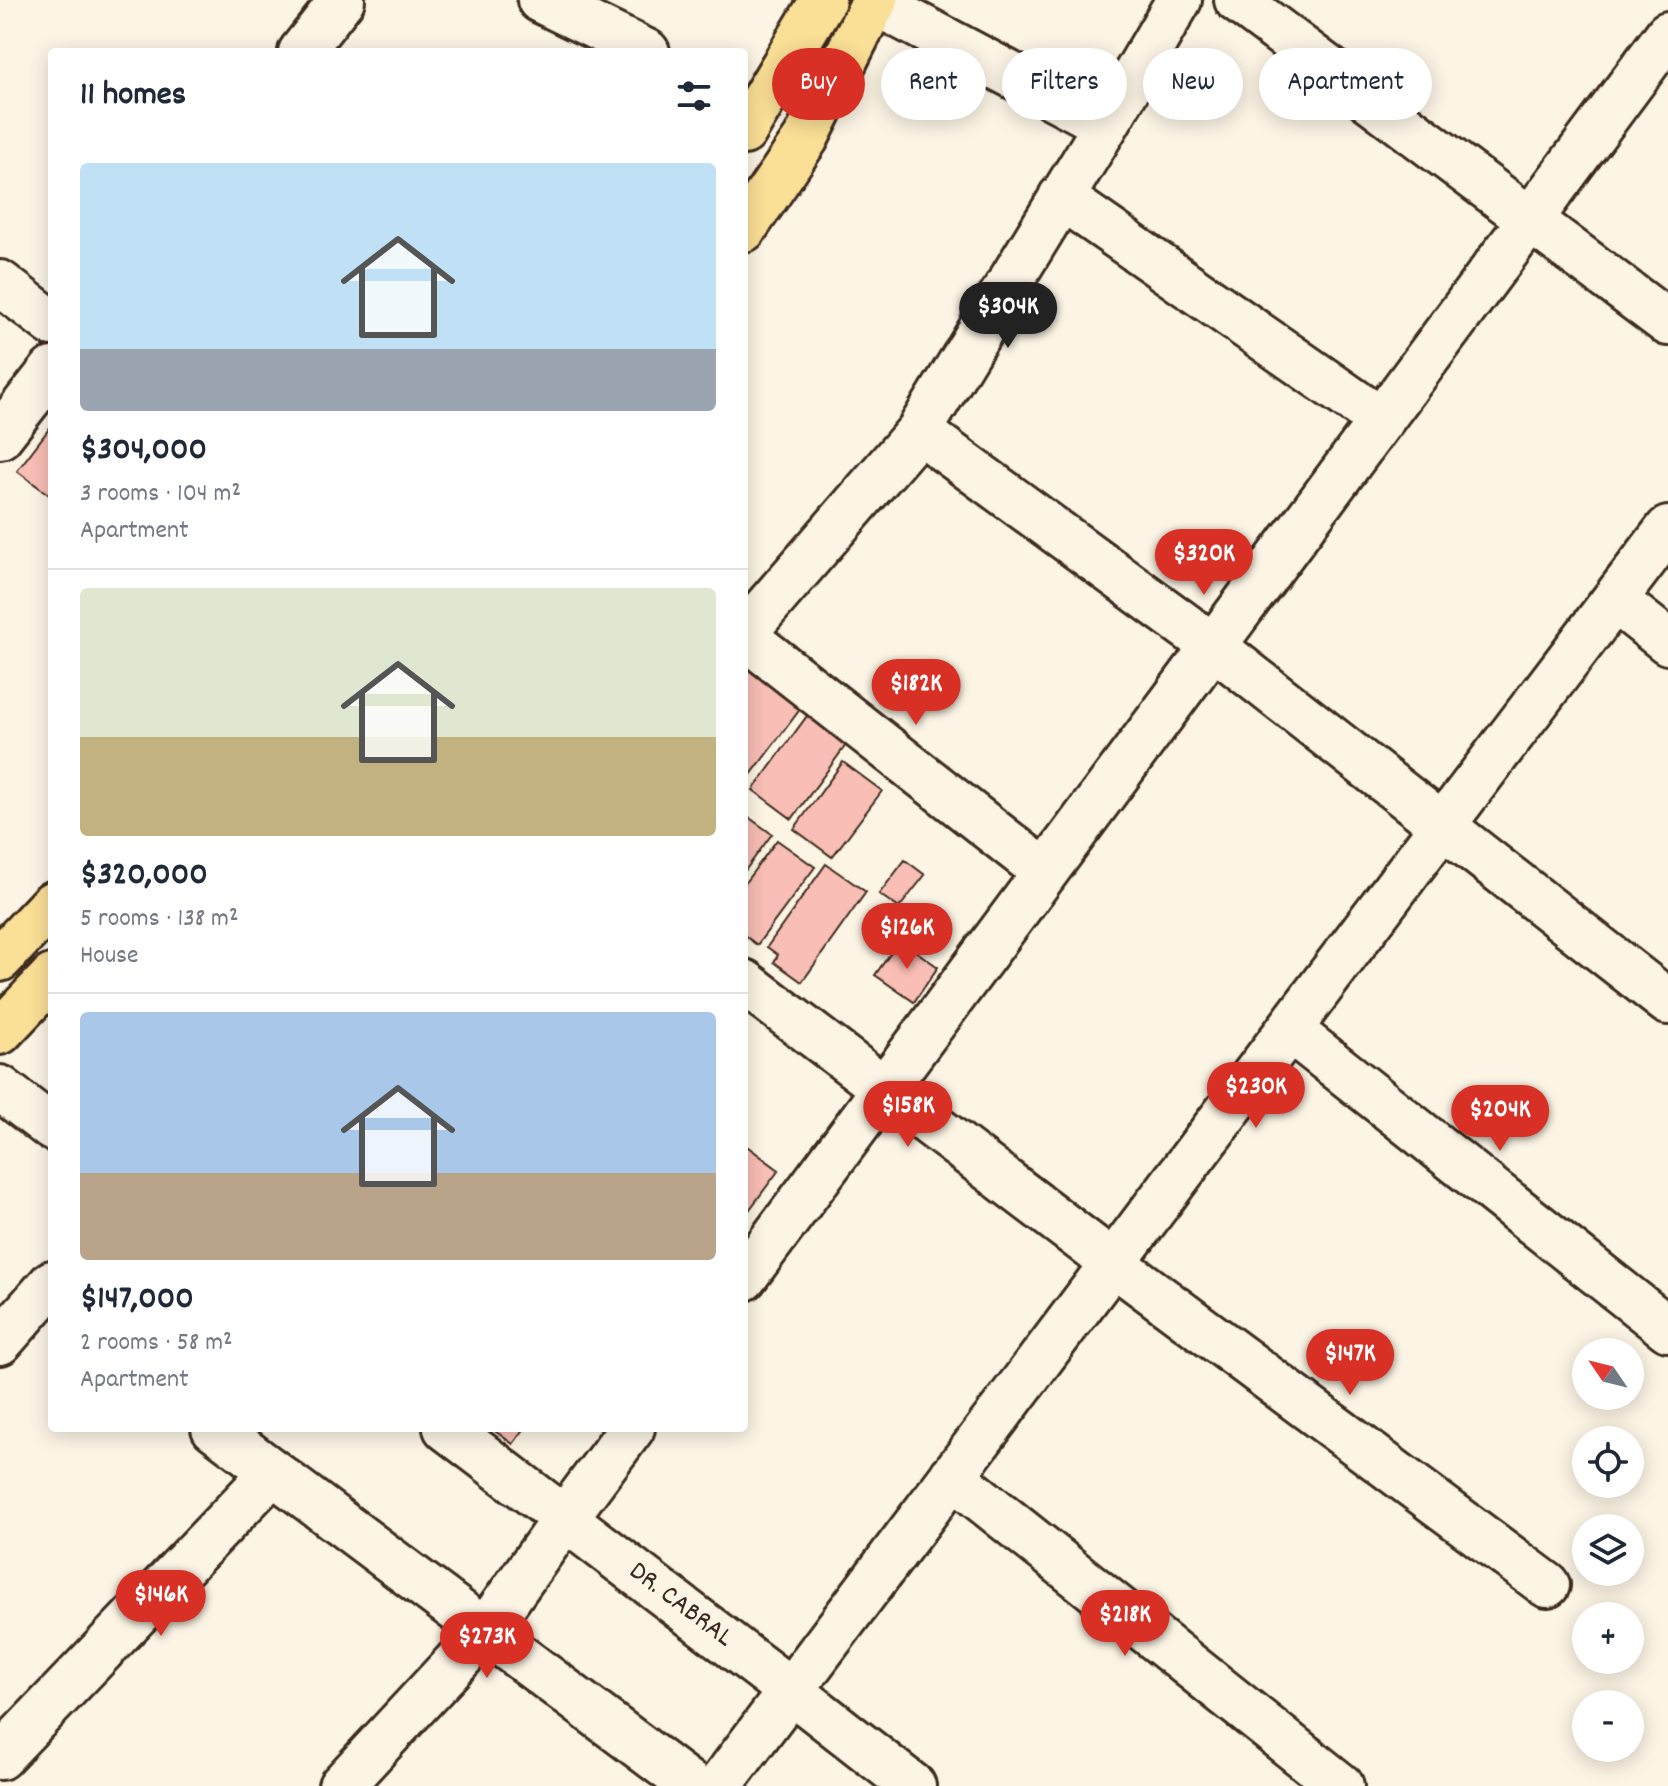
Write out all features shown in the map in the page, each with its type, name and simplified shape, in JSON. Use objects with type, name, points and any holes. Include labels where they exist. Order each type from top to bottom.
[{"type":"main road","points":[[749,113],[823,0]]},
{"type":"main road","points":[[748,223],[806,138],[874,1]]},
{"type":"main road","points":[[0,959],[48,908]]},
{"type":"main road","points":[[0,1032],[48,981]]},
{"type":"street","points":[[304,48],[342,0]]},
{"type":"street","points":[[540,0],[639,48]]},
{"type":"street","points":[[748,630],[919,431],[1179,0]]},
{"type":"street","points":[[1237,0],[1668,323]]},
{"type":"street","points":[[874,1],[1106,125]]},
{"type":"street","points":[[748,1273],[1668,34]]},
{"type":"street","points":[[1061,197],[1381,420]]},
{"type":"street","points":[[0,283],[48,320]]},
{"type":"street","points":[[0,436],[48,375]]},
{"type":"street","points":[[919,431],[1213,646],[1668,1002]]},
{"type":"street","points":[[719,1786],[1668,529]]},
{"type":"street","points":[[1615,600],[1668,642]]},
{"type":"street","points":[[748,638],[1045,872]]},
{"type":"street","points":[[748,985],[1113,1263],[1547,1585]]},
{"type":"street","points":[[1290,1030],[1668,1329]]},
{"type":"street","points":[[0,1088],[48,1125]]},
{"type":"street","points":[[0,1342],[48,1296]]},
{"type":"street","points":[[219,1432],[692,1786]]},
{"type":"street","name":"DR. CABRAL","points":[[451,1432],[913,1786]]},
{"type":"street","points":[[341,1786],[485,1631],[629,1432]]},
{"type":"street","points":[[0,1757],[273,1472]]},
{"type":"street","points":[[952,1476],[1341,1786]]},
{"type":"building","points":[[48,430],[48,494],[17,471]]},
{"type":"building","points":[[748,666],[804,704],[748,779]]},
{"type":"building","points":[[815,705],[854,734],[792,819],[753,790]]},
{"type":"building","points":[[843,762],[882,791],[832,857],[794,829]]},
{"type":"building","points":[[748,817],[772,834],[748,867]]},
{"type":"building","points":[[777,840],[815,867],[757,945],[748,938],[748,879]]},
{"type":"building","points":[[905,860],[925,875],[899,908],[879,894]]},
{"type":"building","points":[[826,864],[866,892],[802,982],[774,962],[778,955],[767,947]]},
{"type":"building","points":[[900,940],[938,967],[914,1002],[875,975]]},
{"type":"building","points":[[748,1147],[779,1170],[748,1212]]},
{"type":"building","points":[[496,1432],[522,1432],[513,1444]]}]
